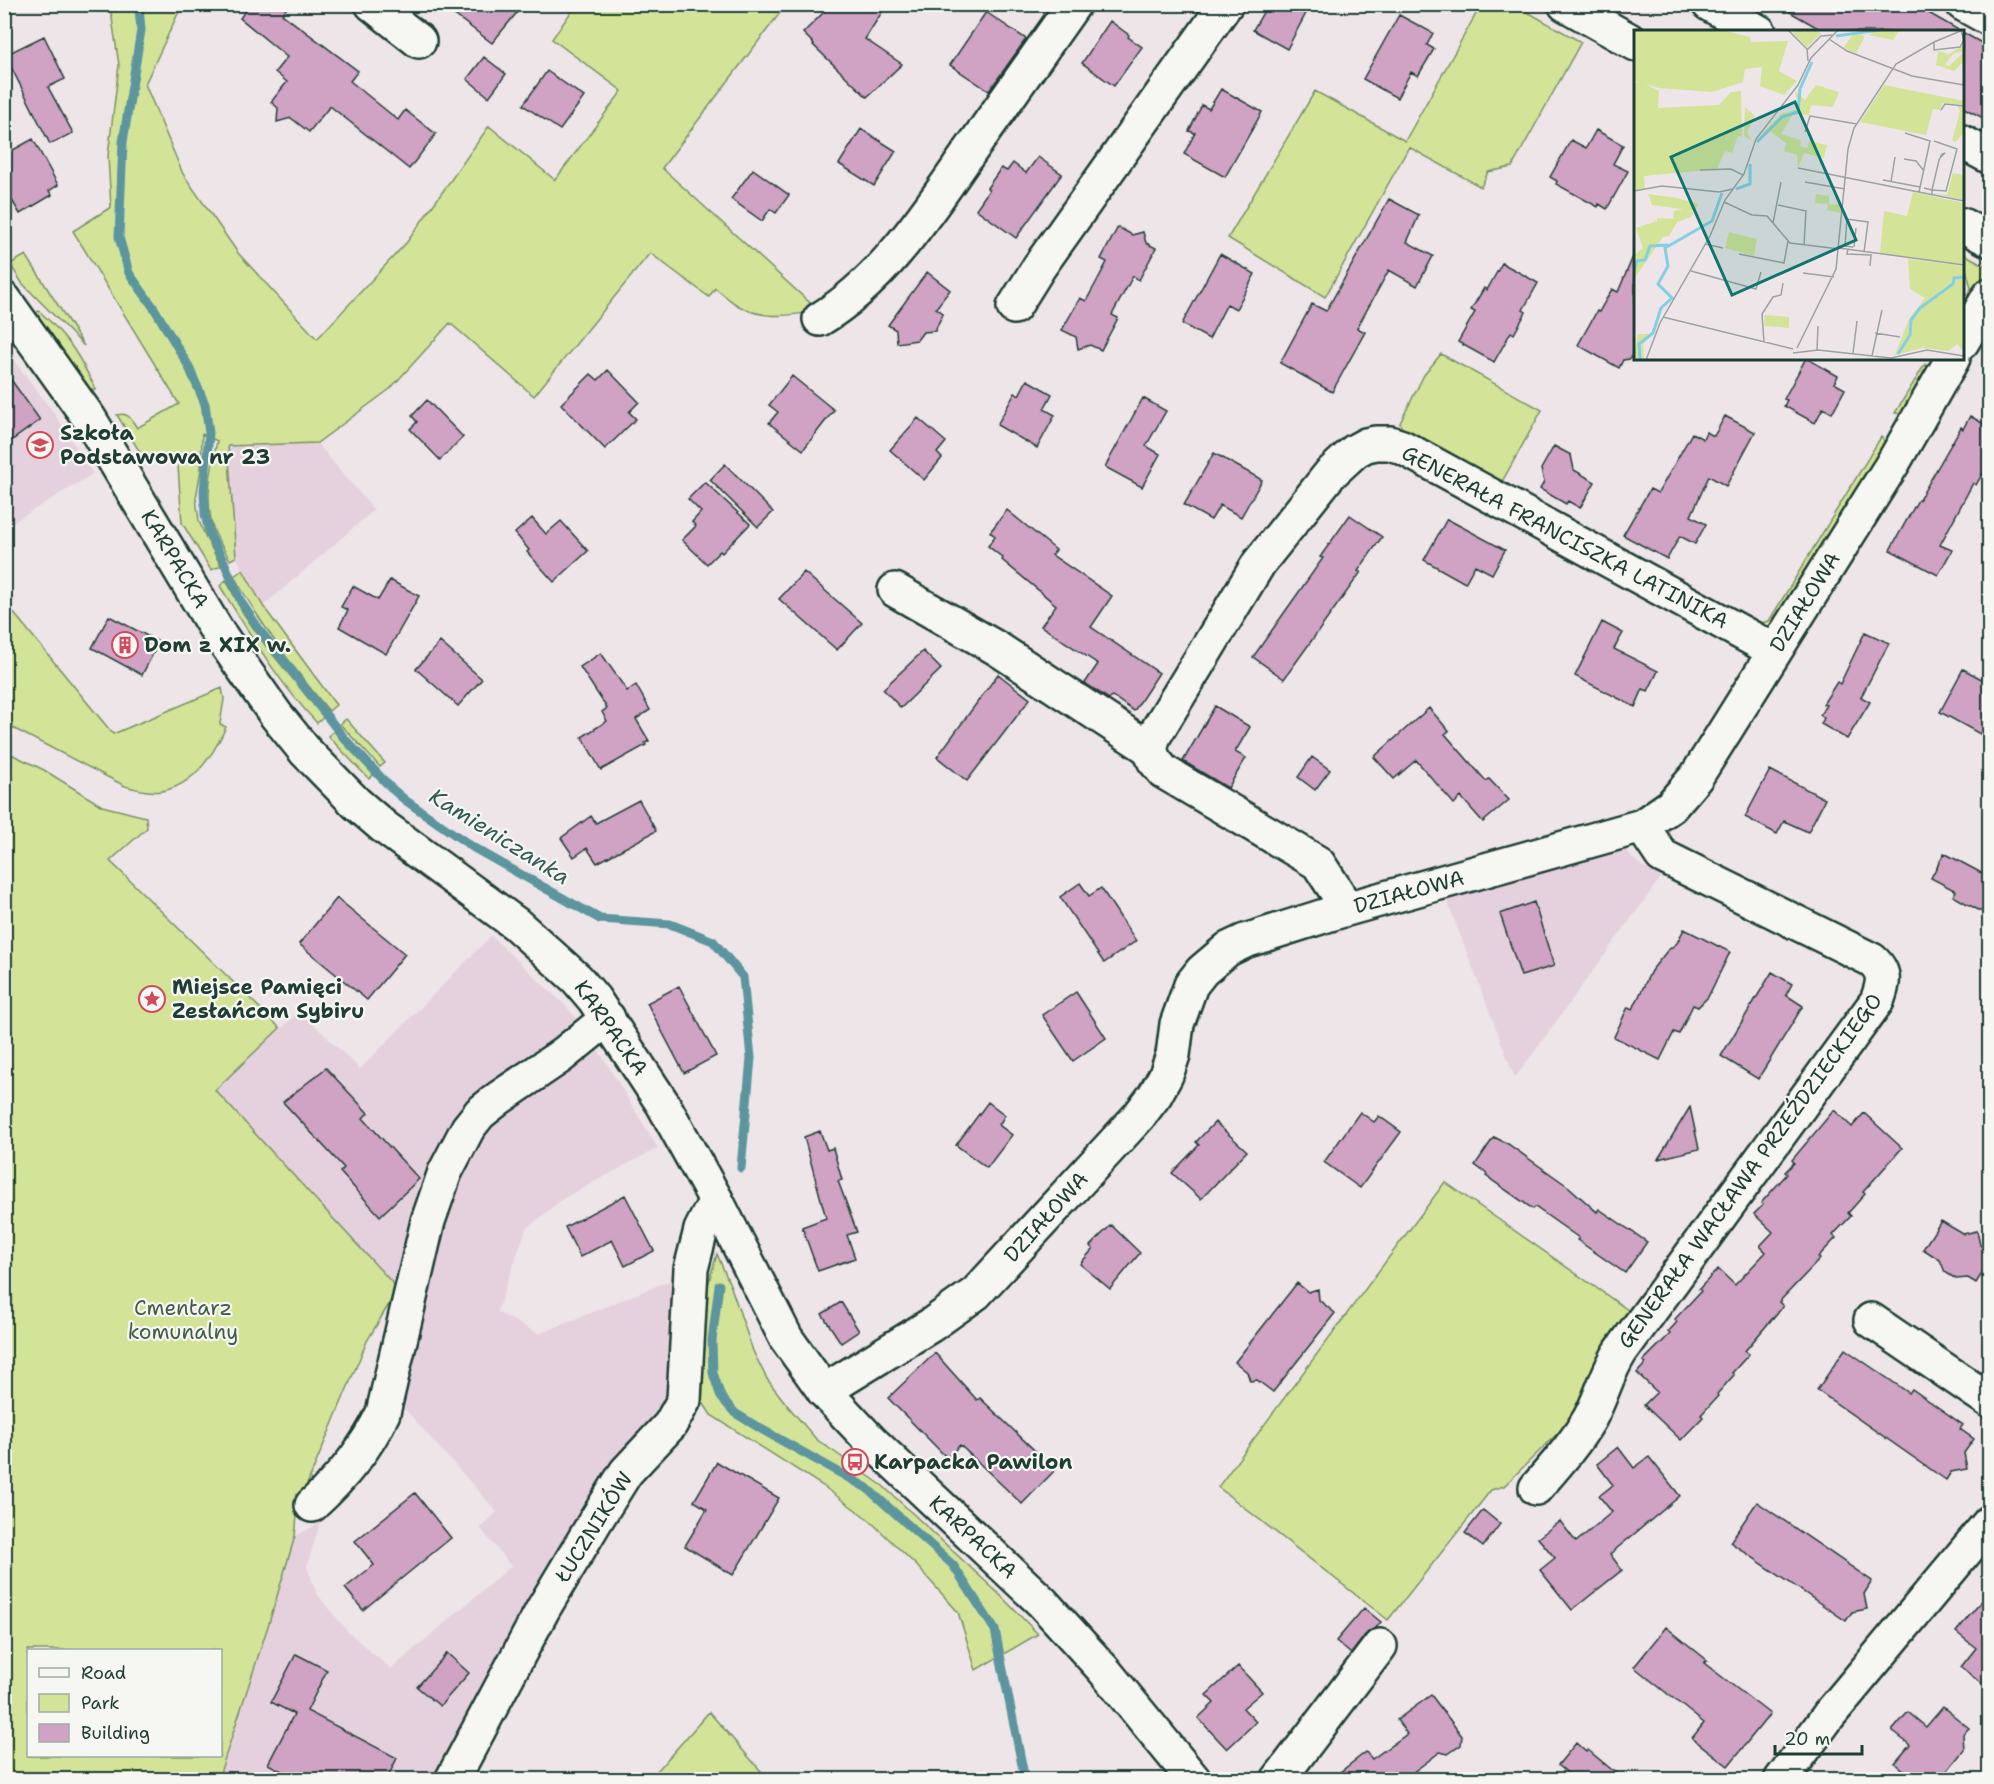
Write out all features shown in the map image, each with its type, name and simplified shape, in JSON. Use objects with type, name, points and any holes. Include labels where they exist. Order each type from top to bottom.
[{"type":"street","points":[[372,4],[419,41]]},
{"type":"street","points":[[820,319],[842,305],[870,282],[927,213],[1074,4]]},
{"type":"street","points":[[1014,307],[1226,4]]},
{"type":"street","points":[[1565,4],[1634,43]]},
{"type":"street","points":[[1710,4],[1756,30]]},
{"type":"street","points":[[1963,4],[1989,19]]},
{"type":"street","points":[[1964,143],[1989,156]]},
{"type":"street","points":[[1964,226],[1989,240]]},
{"type":"street","points":[[1964,339],[1989,295]]},
{"type":"street","name":"KARPACKA","points":[[4,299],[89,418],[240,666],[276,715],[306,752],[356,803],[384,827],[516,924],[554,957],[594,999],[663,1104],[716,1200],[786,1338],[824,1391],[880,1450],[1042,1602],[1104,1669],[1194,1779]]},
{"type":"street","name":"DZIAŁOWA","points":[[824,1391],[931,1325],[976,1293],[1139,1116],[1155,1095],[1166,1075],[1173,1055],[1177,1024],[1191,986],[1202,971],[1228,949],[1245,941],[1343,910],[1642,826],[1671,806],[1696,777],[1893,463],[1952,360]]},
{"type":"street","name":"GENERAŁA FRANCISZKA LATINIKA","points":[[1150,749],[1154,736],[1259,563],[1330,474],[1355,451],[1376,443],[1390,443],[1401,447],[1775,651]]},
{"type":"street","points":[[895,590],[998,649],[1150,749],[1154,760],[1164,772],[1318,863],[1337,892],[1343,910]]},
{"type":"street","name":"GENERAŁA WACŁAWA PRZEŹDZIECKIEGO","points":[[1536,1488],[1572,1445],[1589,1419],[1598,1402],[1610,1367],[1620,1351],[1877,1001],[1881,990],[1882,978],[1879,967],[1872,960],[1662,856],[1642,826]]},
{"type":"street","points":[[312,1504],[336,1483],[358,1455],[383,1413],[430,1214],[445,1172],[468,1128],[480,1113],[499,1098],[561,1056],[608,1018]]},
{"type":"street","name":"ŁUCZNIKÓW","points":[[452,1779],[543,1609],[596,1520],[626,1472],[670,1425],[684,1400],[692,1269],[701,1230],[716,1200]]},
{"type":"street","points":[[1871,1320],[1989,1401]]},
{"type":"street","points":[[1781,1779],[1829,1715],[1989,1522]]},
{"type":"street","points":[[1278,1779],[1380,1646]]},
{"type":"shaded area","name":"Szkoła Podstawowa nr 23","points":[[4,347],[56,416],[93,474],[5,527]]},
{"type":"shaded area","points":[[317,443],[374,510],[263,606],[236,557],[228,446]]},
{"type":"shaded area","points":[[1624,844],[1631,857],[1643,867],[1662,876],[1515,1078],[1444,893]]},
{"type":"shaded area","points":[[491,936],[568,1008],[584,1029],[488,1098],[398,1289],[215,1089],[300,1011],[360,1069]]},
{"type":"shaded area","points":[[599,1051],[658,1148],[564,1198],[526,1229],[497,1312],[539,1334],[678,1277],[671,1392],[662,1416],[618,1468],[583,1501],[591,1516],[446,1779],[218,1780],[295,1536],[320,1523],[307,1567],[317,1594],[348,1632],[391,1669],[511,1566],[480,1528],[497,1512],[404,1408],[428,1279],[455,1187],[482,1135],[505,1113]]},
{"type":"green space","points":[[110,5],[182,5],[145,84],[183,174],[238,253],[317,339],[407,242],[489,126],[555,180],[622,91],[552,39],[576,5],[786,5],[662,168],[819,311],[780,316],[752,312],[736,304],[715,288],[709,297],[650,253],[534,396],[450,323],[390,389],[317,443],[228,446],[236,557],[230,560],[214,531],[209,508],[217,441],[202,434],[201,469],[196,498],[199,521],[221,566],[211,570],[182,523],[176,460],[171,458],[146,462],[117,415],[127,415],[137,428],[179,404],[73,231],[111,207],[108,156],[119,65]]},
{"type":"green space","points":[[1481,5],[1515,5],[1581,42],[1512,167],[1488,172],[1481,187],[1409,147],[1325,297],[1228,238],[1315,91],[1405,141]]},
{"type":"green space","points":[[1964,254],[1988,267],[1989,275],[1975,300],[1967,295],[1971,288],[1964,268]]},
{"type":"green space","points":[[26,255],[84,346],[22,283],[10,264]]},
{"type":"green space","points":[[39,311],[72,348],[96,390],[90,391],[33,315]]},
{"type":"green space","points":[[1441,354],[1542,410],[1499,487],[1402,430],[1400,423],[1424,375]]},
{"type":"green space","points":[[1925,364],[1932,373],[1907,415],[1895,413]]},
{"type":"green space","points":[[1881,437],[1889,447],[1775,632],[1752,625],[1769,621]]},
{"type":"green space","points":[[243,570],[263,606],[336,705],[329,711],[278,646],[244,594],[234,576]]},
{"type":"green space","points":[[226,580],[243,613],[265,645],[324,717],[317,723],[277,674],[254,640],[220,586]]},
{"type":"green space","points":[[4,601],[113,734],[222,688],[224,699],[220,724],[226,727],[216,748],[202,767],[174,788],[147,791],[125,786],[5,724]]},
{"type":"green space","points":[[346,719],[385,763],[380,767],[340,724]]},
{"type":"green space","points":[[335,730],[374,774],[369,779],[328,736]]},
{"type":"green space","name":"Cmentarz komunalny","points":[[5,751],[44,770],[102,806],[146,817],[147,828],[110,861],[280,1028],[215,1090],[398,1289],[367,1341],[298,1506],[295,1536],[218,1779],[5,1780]]},
{"type":"green space","points":[[1445,1182],[1635,1315],[1570,1421],[1504,1486],[1491,1490],[1388,1620],[1218,1487]]},
{"type":"green space","points":[[717,1254],[753,1351],[767,1379],[787,1405],[816,1439],[883,1486],[998,1593],[1038,1634],[976,1670],[958,1612],[917,1566],[868,1519],[823,1486],[711,1415],[700,1398],[706,1292]]},
{"type":"green space","points":[[709,1712],[768,1779],[650,1779]]},
{"type":"building","points":[[250,4],[290,4],[282,14],[358,71],[350,81],[398,120],[405,110],[436,134],[409,169],[330,106],[309,132],[291,118],[277,122],[278,108],[271,102],[287,82],[275,72],[287,57],[240,18]]},
{"type":"building","points":[[440,4],[524,4],[492,43]]},
{"type":"building","points":[[832,4],[887,4],[865,39],[902,64],[867,97],[803,33]]},
{"type":"building","points":[[1268,4],[1311,4],[1287,49],[1253,30]]},
{"type":"building","points":[[1776,4],[1913,4],[1958,30],[1822,30]]},
{"type":"building","points":[[986,12],[1026,39],[989,91],[950,65]]},
{"type":"building","points":[[1399,15],[1433,33],[1427,45],[1434,49],[1418,76],[1411,72],[1397,98],[1363,79]]},
{"type":"building","points":[[1110,21],[1142,47],[1114,86],[1082,63]]},
{"type":"building","points":[[1964,33],[1989,47],[1989,121],[1964,108]]},
{"type":"building","points":[[44,36],[65,79],[48,87],[73,133],[50,144],[5,55]]},
{"type":"building","points":[[484,57],[506,74],[489,97],[467,79]]},
{"type":"building","points":[[547,71],[584,97],[560,130],[523,105]]},
{"type":"building","points":[[1221,89],[1262,112],[1225,177],[1184,154],[1195,133],[1189,131],[1202,105],[1209,109]]},
{"type":"building","points":[[861,129],[896,151],[874,186],[839,164]]},
{"type":"building","points":[[1596,130],[1623,145],[1613,164],[1628,171],[1607,209],[1599,204],[1598,207],[1556,184],[1557,181],[1550,177],[1571,140],[1586,148]]},
{"type":"building","points":[[33,139],[58,185],[49,191],[52,195],[20,214],[4,187],[4,155]]},
{"type":"building","points":[[1038,157],[1062,174],[1016,238],[976,209],[1001,168],[1007,171],[1013,163],[1026,173]]},
{"type":"building","points":[[753,169],[789,195],[776,213],[770,209],[762,221],[731,199]]},
{"type":"building","points":[[1389,199],[1419,215],[1407,242],[1433,256],[1417,286],[1389,270],[1357,328],[1365,332],[1332,392],[1280,363],[1312,304],[1326,311]]},
{"type":"building","points":[[1118,227],[1132,235],[1143,232],[1146,243],[1156,248],[1139,280],[1133,276],[1112,315],[1118,318],[1101,350],[1090,345],[1078,349],[1076,337],[1062,330],[1080,298],[1086,301],[1097,281],[1107,262],[1101,259]]},
{"type":"building","points":[[1220,254],[1255,274],[1236,309],[1227,304],[1209,339],[1182,324]]},
{"type":"building","points":[[1634,254],[1634,351],[1630,359],[1623,360],[1619,368],[1578,345],[1612,289],[1618,292]]},
{"type":"building","points":[[1502,263],[1538,283],[1523,310],[1526,312],[1514,334],[1511,332],[1494,362],[1458,342],[1475,312],[1471,310],[1484,288],[1487,290]]},
{"type":"building","points":[[927,272],[950,290],[936,308],[943,313],[935,331],[923,332],[917,340],[897,343],[896,330],[888,325]]},
{"type":"building","points":[[1805,360],[1810,360],[1838,376],[1834,383],[1845,389],[1832,413],[1823,408],[1815,423],[1784,406],[1787,400],[1784,399]]},
{"type":"building","points":[[4,370],[40,420],[4,446]]},
{"type":"building","points":[[608,370],[639,402],[629,412],[636,419],[605,449],[561,404],[591,374],[598,380]]},
{"type":"building","points":[[792,376],[834,410],[803,450],[769,423],[778,412],[769,405]]},
{"type":"building","points":[[1027,380],[1052,394],[1044,409],[1055,415],[1037,448],[997,425],[1015,393],[1019,395]]},
{"type":"building","points":[[1143,398],[1166,411],[1146,446],[1160,454],[1142,487],[1105,467]]},
{"type":"building","points":[[427,400],[463,437],[440,460],[410,429],[417,422],[412,416]]},
{"type":"building","points":[[1725,416],[1755,432],[1726,486],[1709,476],[1691,516],[1706,524],[1695,544],[1680,536],[1667,559],[1623,535],[1650,489],[1658,493],[1692,433],[1703,439],[1706,432],[1714,436]]},
{"type":"building","points":[[1970,416],[1989,427],[1989,462],[1976,485],[1973,483],[1940,545],[1952,550],[1938,575],[1890,550],[1961,427],[1963,429]]},
{"type":"building","points":[[918,418],[946,442],[937,453],[942,458],[924,480],[890,450]]},
{"type":"building","points":[[1554,446],[1571,455],[1574,470],[1595,482],[1580,508],[1568,501],[1566,504],[1540,489],[1544,482],[1541,469]]},
{"type":"building","points":[[1214,453],[1262,480],[1241,517],[1220,505],[1211,520],[1184,505]]},
{"type":"building","points":[[725,464],[773,512],[758,527],[710,480]]},
{"type":"building","points":[[705,482],[750,524],[722,553],[720,551],[707,564],[682,540],[696,526],[692,522],[701,512],[688,499]]},
{"type":"building","points":[[1007,510],[1056,550],[1052,555],[1112,596],[1091,627],[1159,673],[1134,711],[1112,696],[1109,699],[1085,683],[1098,664],[1041,626],[1056,605],[988,546],[995,536],[990,532]]},
{"type":"building","points":[[1350,515],[1382,537],[1358,571],[1361,572],[1284,679],[1253,657],[1323,558],[1320,557]]},
{"type":"building","points":[[532,518],[546,534],[561,521],[588,551],[554,582],[527,552],[529,550],[515,533]]},
{"type":"building","points":[[1447,519],[1505,550],[1492,574],[1475,565],[1465,583],[1424,560]]},
{"type":"building","points":[[804,572],[862,623],[837,650],[779,599]]},
{"type":"building","points":[[390,580],[419,596],[386,654],[339,627],[348,610],[341,607],[353,586],[378,600]]},
{"type":"building","name":"Dom z XIX w.","points":[[109,616],[159,642],[142,675],[92,648]]},
{"type":"building","points":[[1602,622],[1623,633],[1614,649],[1658,671],[1648,691],[1643,689],[1635,707],[1575,676]]},
{"type":"building","points":[[1865,632],[1889,643],[1861,697],[1870,702],[1847,739],[1821,724],[1824,718],[1820,715],[1826,705],[1823,704],[1837,682],[1840,684]]},
{"type":"building","points":[[440,642],[482,679],[458,706],[416,669]]},
{"type":"building","points":[[923,651],[941,669],[901,708],[883,689]]},
{"type":"building","points":[[601,653],[627,691],[636,685],[650,710],[636,719],[649,741],[645,743],[646,745],[601,770],[582,737],[607,721],[602,712],[607,708],[580,667]]},
{"type":"building","points":[[1963,669],[1989,683],[1989,739],[1940,712]]},
{"type":"building","points":[[998,674],[1030,699],[967,781],[937,757]]},
{"type":"building","points":[[1215,706],[1250,727],[1235,752],[1246,758],[1228,788],[1183,761]]},
{"type":"building","points":[[1429,708],[1449,731],[1445,734],[1486,781],[1489,779],[1509,800],[1483,822],[1461,797],[1454,804],[1416,760],[1394,779],[1374,757]]},
{"type":"building","points":[[1312,757],[1330,770],[1315,790],[1298,777]]},
{"type":"building","points":[[1770,770],[1825,799],[1808,832],[1784,821],[1777,834],[1745,817]]},
{"type":"building","points":[[639,800],[656,831],[597,863],[587,848],[574,857],[561,838],[591,816],[596,823]]},
{"type":"building","points":[[1944,853],[1989,877],[1989,916],[1953,896],[1956,891],[1931,878]]},
{"type":"building","points":[[1080,883],[1089,896],[1101,888],[1136,941],[1104,963],[1060,897]]},
{"type":"building","points":[[337,898],[405,954],[367,1000],[299,944]]},
{"type":"building","points":[[1534,902],[1554,966],[1521,976],[1500,914]]},
{"type":"building","points":[[1684,929],[1730,952],[1708,997],[1698,1007],[1693,1005],[1679,1034],[1674,1032],[1660,1060],[1614,1037],[1628,1007],[1633,1009],[1651,971],[1667,951],[1677,943]]},
{"type":"building","points":[[1772,972],[1792,984],[1786,995],[1803,1006],[1758,1079],[1721,1056]]},
{"type":"building","points":[[679,986],[716,1056],[684,1073],[647,1003]]},
{"type":"building","points":[[1076,992],[1106,1038],[1073,1061],[1042,1015]]},
{"type":"building","points":[[326,1068],[368,1113],[363,1118],[419,1179],[380,1216],[340,1172],[344,1168],[283,1102]]},
{"type":"building","points":[[988,1102],[1005,1115],[999,1125],[1012,1135],[987,1168],[956,1145]]},
{"type":"building","points":[[1690,1107],[1699,1149],[1658,1159]]},
{"type":"building","points":[[1834,1110],[1852,1127],[1864,1113],[1902,1148],[1863,1192],[1865,1194],[1848,1213],[1851,1216],[1833,1235],[1836,1238],[1818,1257],[1820,1259],[1779,1302],[1783,1306],[1745,1351],[1749,1354],[1701,1415],[1703,1417],[1681,1440],[1644,1405],[1657,1392],[1637,1373],[1646,1363],[1643,1361],[1670,1334],[1668,1332],[1677,1322],[1675,1319],[1718,1269],[1735,1285],[1766,1252],[1760,1246],[1773,1232],[1754,1214],[1787,1174],[1785,1172],[1794,1163],[1792,1160]]},
{"type":"building","points":[[1360,1112],[1374,1122],[1379,1116],[1401,1132],[1360,1188],[1324,1162]]},
{"type":"building","points":[[1215,1122],[1247,1151],[1201,1199],[1172,1173],[1199,1145],[1196,1142]]},
{"type":"building","points":[[820,1131],[827,1150],[833,1148],[842,1180],[838,1181],[857,1232],[847,1235],[855,1258],[818,1271],[802,1227],[826,1218],[804,1137]]},
{"type":"building","points":[[1494,1137],[1508,1144],[1569,1187],[1597,1212],[1599,1209],[1647,1242],[1625,1273],[1535,1207],[1533,1209],[1486,1176],[1487,1174],[1475,1165]]},
{"type":"building","points":[[625,1195],[654,1251],[625,1266],[612,1240],[580,1257],[565,1227]]},
{"type":"building","points":[[1941,1221],[1963,1234],[1977,1231],[1980,1245],[1989,1251],[1989,1262],[1976,1283],[1968,1278],[1956,1279],[1945,1272],[1940,1260],[1923,1249]]},
{"type":"building","points":[[1111,1225],[1140,1253],[1110,1289],[1080,1264],[1093,1249],[1090,1246]]},
{"type":"building","points":[[1297,1283],[1308,1292],[1318,1289],[1319,1300],[1335,1313],[1273,1392],[1257,1380],[1250,1381],[1247,1372],[1235,1362]]},
{"type":"building","points":[[841,1302],[859,1331],[841,1343],[822,1314]]},
{"type":"building","points":[[1845,1349],[1909,1393],[1912,1389],[1963,1425],[1960,1429],[1974,1439],[1964,1453],[1967,1469],[1951,1472],[1946,1480],[1817,1390]]},
{"type":"building","points":[[935,1353],[977,1400],[980,1398],[1055,1470],[1022,1504],[960,1445],[947,1458],[888,1398]]},
{"type":"building","points":[[1618,1447],[1634,1468],[1649,1457],[1680,1496],[1610,1554],[1622,1570],[1572,1610],[1540,1570],[1555,1558],[1538,1538],[1560,1521],[1576,1542],[1612,1512],[1599,1496],[1613,1485],[1597,1464]]},
{"type":"building","points":[[717,1462],[779,1498],[733,1575],[685,1546],[707,1509],[694,1501]]},
{"type":"building","points":[[415,1493],[451,1538],[363,1610],[345,1588],[374,1565],[355,1541]]},
{"type":"building","points":[[1757,1502],[1872,1581],[1864,1594],[1867,1609],[1852,1612],[1846,1621],[1730,1542]]},
{"type":"building","points":[[1483,1510],[1500,1524],[1483,1547],[1465,1533]]},
{"type":"building","points":[[1989,1592],[1989,1690],[1961,1667],[1976,1648],[1956,1632]]},
{"type":"building","points":[[1364,1608],[1381,1622],[1365,1635],[1351,1654],[1336,1641]]},
{"type":"building","points":[[1666,1627],[1707,1660],[1704,1663],[1770,1714],[1728,1766],[1692,1738],[1704,1723],[1634,1667]]},
{"type":"building","points":[[447,1653],[469,1673],[440,1706],[417,1687]]},
{"type":"building","points":[[296,1654],[327,1670],[307,1711],[397,1758],[387,1779],[297,1779],[268,1764],[294,1714],[271,1702]]},
{"type":"building","points":[[1238,1666],[1262,1692],[1243,1708],[1256,1722],[1227,1749],[1198,1718],[1214,1703],[1206,1695]]},
{"type":"building","points":[[1431,1695],[1462,1736],[1461,1745],[1448,1754],[1440,1752],[1404,1779],[1331,1779],[1366,1752],[1372,1759],[1407,1734],[1397,1720]]},
{"type":"building","points":[[1943,1707],[1969,1728],[1963,1734],[1964,1750],[1942,1777],[1915,1779],[1895,1763],[1910,1745],[1892,1731],[1908,1712],[1926,1727]]},
{"type":"building","points":[[1576,1743],[1623,1779],[1575,1779],[1558,1765]]},
{"type":"waterway","name":"Kamieniczanka","points":[[136,4],[139,8],[141,30],[123,142],[119,237],[129,273],[154,308],[188,365],[205,404],[209,433],[204,491],[205,515],[210,536],[241,602],[261,632],[344,738],[405,800],[474,848],[600,919],[670,924],[713,941],[743,977],[751,1058],[741,1168]]},
{"type":"waterway","name":"Kamieniczanka","points":[[719,1285],[712,1341],[713,1373],[721,1397],[735,1413],[867,1488],[953,1565],[995,1630],[1025,1780]]},
{"type":"place","name":"Szkoła Podstawowa nr 23","points":[[40,445]]},
{"type":"place","name":"Dom z XIX w.","points":[[125,645]]},
{"type":"place","name":"Miejsce Pamięci Zesłańcom Sybiru","points":[[152,999]]},
{"type":"place","name":"Karpacka Pawilon","points":[[855,1462]]}]
